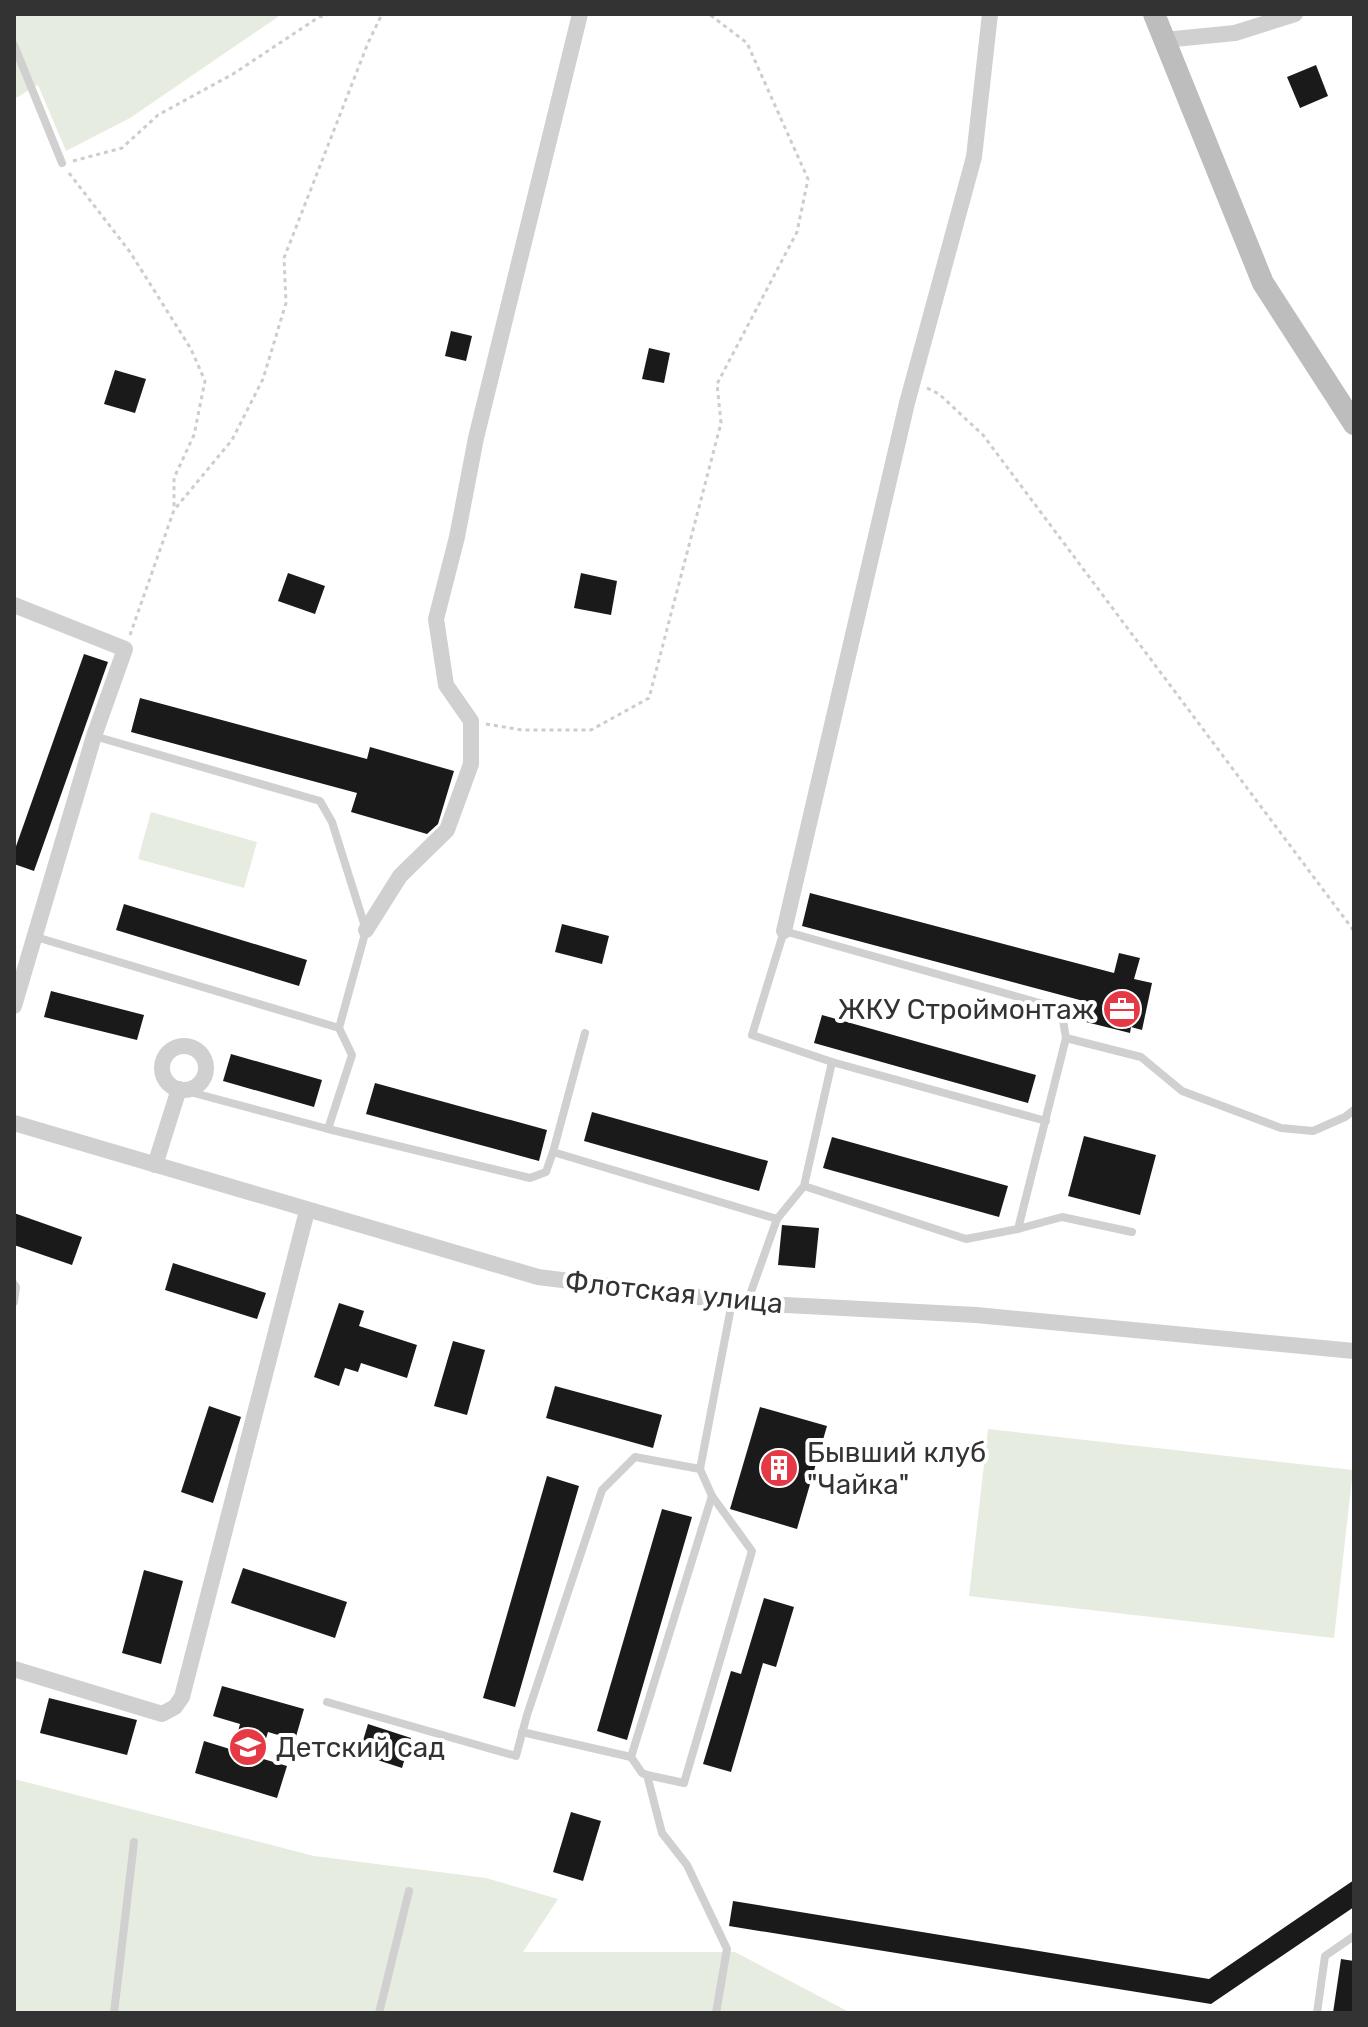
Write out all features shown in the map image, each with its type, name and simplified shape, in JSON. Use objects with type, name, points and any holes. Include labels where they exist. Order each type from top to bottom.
[{"type":"street","points":[[366,930],[400,876],[447,830],[471,764],[471,721],[446,685],[436,619],[457,537],[476,438],[580,14]]},
{"type":"street","points":[[784,931],[913,380],[974,157],[990,14]]},
{"type":"street","points":[[1154,14],[1263,283],[1354,424]]},
{"type":"street","points":[[1164,40],[1235,33],[1295,14]]},
{"type":"street","points":[[14,605],[125,649],[94,736],[14,1006]]},
{"type":"street","points":[[155,1165],[179,1089]]},
{"type":"street","name":"Флотская улица","points":[[14,1123],[538,1277],[739,1303],[976,1315],[1354,1351]]},
{"type":"street","points":[[14,1669],[162,1714],[175,1707],[182,1697],[307,1211]]},
{"type":"lane","points":[[14,45],[62,163]]},
{"type":"lane","points":[[94,736],[320,801],[332,822],[366,930],[339,1028],[352,1055],[328,1129]]},
{"type":"lane","points":[[1018,1229],[1046,1121],[1066,1038],[1061,1009],[784,931],[752,1035],[832,1062],[1046,1121]]},
{"type":"lane","points":[[36,937],[339,1028]]},
{"type":"lane","points":[[179,1089],[530,1178],[546,1172],[585,1033]]},
{"type":"lane","points":[[1066,1038],[1141,1057],[1182,1091],[1281,1128],[1313,1131],[1354,1110]]},
{"type":"lane","points":[[522,1732],[631,1757],[642,1773],[684,1783],[752,1551],[712,1496],[700,1469],[739,1303],[777,1219],[804,1186],[832,1062]]},
{"type":"lane","points":[[553,1152],[777,1219]]},
{"type":"lane","points":[[804,1186],[966,1239],[1062,1217],[1132,1232]]},
{"type":"lane","points":[[14,1284],[14,1302]]},
{"type":"lane","points":[[327,1702],[516,1756],[602,1490],[635,1457],[700,1469]]},
{"type":"lane","points":[[631,1757],[712,1496]]},
{"type":"lane","points":[[647,1775],[662,1833],[687,1865],[727,1949],[716,2013]]},
{"type":"lane","points":[[114,2013],[134,1842]]},
{"type":"lane","points":[[379,2013],[409,1891]]},
{"type":"lane","points":[[1317,2013],[1325,1956],[1354,1936]]},
{"type":"path","points":[[125,649],[174,510],[174,478],[194,435],[205,381],[191,349],[130,252],[62,163],[122,148],[158,115],[233,74],[319,17],[330,14]]},
{"type":"path","points":[[174,510],[232,440],[263,379],[286,303],[284,258],[382,14]]},
{"type":"path","points":[[471,721],[522,730],[591,730],[649,698],[721,423],[717,384],[797,232],[808,179],[747,43],[709,14]]},
{"type":"path","points":[[913,380],[939,394],[983,435],[1354,931]]},
{"type":"shaded area","points":[[14,14],[282,14],[130,118],[66,151],[38,85],[14,99]]},
{"type":"shaded area","points":[[151,812],[257,842],[244,888],[138,859]]},
{"type":"shaded area","points":[[988,1429],[1353,1470],[1334,1638],[969,1596]]},
{"type":"shaded area","points":[[14,1779],[314,1856],[486,1878],[558,1899],[523,1952],[735,1952],[851,2013],[14,2013]]},
{"type":"building","points":[[1316,65],[1328,96],[1300,108],[1287,77]]},
{"type":"building","points":[[451,331],[472,336],[466,361],[445,356]]},
{"type":"building","points":[[649,348],[670,353],[664,383],[642,379]]},
{"type":"building","points":[[115,370],[146,379],[135,413],[104,404]]},
{"type":"building","points":[[288,573],[325,586],[315,614],[278,601]]},
{"type":"building","points":[[581,573],[617,581],[611,615],[574,608]]},
{"type":"building","points":[[84,654],[108,662],[34,871],[14,864],[14,852]]},
{"type":"building","points":[[140,698],[367,759],[370,747],[454,771],[438,824],[427,834],[351,812],[357,793],[131,732]]},
{"type":"building","points":[[810,893],[1114,973],[1119,953],[1140,958],[1134,979],[1152,983],[1142,1030],[1131,1027],[1130,1033],[1086,1022],[1091,1003],[802,926]]},
{"type":"building","points":[[124,904],[307,960],[299,986],[116,930]]},
{"type":"building","points":[[562,924],[609,936],[602,964],[555,952]]},
{"type":"building","points":[[51,991],[144,1015],[137,1040],[44,1017]]},
{"type":"building","points":[[822,1015],[1036,1075],[1028,1103],[814,1043]]},
{"type":"building","points":[[231,1054],[322,1080],[314,1107],[223,1081]]},
{"type":"building","points":[[375,1083],[547,1130],[539,1161],[366,1114]]},
{"type":"building","points":[[592,1112],[768,1161],[759,1191],[584,1141]]},
{"type":"building","points":[[1084,1136],[1156,1155],[1140,1215],[1068,1196]]},
{"type":"building","points":[[832,1137],[1008,1186],[999,1217],[823,1168]]},
{"type":"building","points":[[14,1213],[82,1237],[72,1265],[14,1245]]},
{"type":"building","points":[[782,1225],[819,1228],[815,1268],[778,1265]]},
{"type":"building","points":[[173,1263],[266,1293],[257,1319],[165,1290]]},
{"type":"building","points":[[339,1303],[364,1311],[359,1326],[417,1345],[407,1378],[361,1363],[358,1372],[345,1368],[339,1386],[314,1377]]},
{"type":"building","points":[[453,1341],[485,1350],[467,1415],[434,1406]]},
{"type":"building","points":[[555,1386],[662,1415],[653,1448],[546,1418]]},
{"type":"building","points":[[209,1406],[241,1417],[213,1503],[181,1492]]},
{"type":"building","name":"Бывший клуб \"Чайка\"","points":[[760,1407],[827,1426],[797,1529],[730,1509]]},
{"type":"building","points":[[547,1476],[579,1486],[515,1707],[483,1698]]},
{"type":"building","points":[[662,1509],[692,1517],[627,1740],[597,1731]]},
{"type":"building","points":[[243,1568],[347,1602],[335,1638],[231,1603]]},
{"type":"building","points":[[144,1570],[183,1581],[161,1664],[122,1653]]},
{"type":"building","points":[[764,1598],[794,1607],[776,1667],[763,1663],[731,1772],[703,1764],[731,1671],[741,1674]]},
{"type":"building","points":[[222,1686],[304,1709],[295,1740],[268,1732],[260,1758],[287,1766],[277,1798],[195,1773],[204,1741],[233,1750],[240,1724],[213,1716]]},
{"type":"building","points":[[49,1698],[137,1720],[127,1755],[40,1733]]},
{"type":"building","points":[[368,1724],[411,1738],[402,1768],[359,1754]]},
{"type":"building","points":[[571,1812],[601,1821],[583,1881],[553,1872]]},
{"type":"building","points":[[1354,1880],[1354,1907],[1211,2004],[729,1926],[733,1901],[1209,1979]]},
{"type":"building","points":[[1341,1959],[1354,1961],[1354,2013],[1333,2013]]},
{"type":"place","name":"ЖКУ Строймонтаж","points":[[1122,1009]]},
{"type":"place","name":"Бывший клуб \"Чайка\"","points":[[779,1468]]},
{"type":"place","name":"Детский сад","points":[[248,1747]]}]
